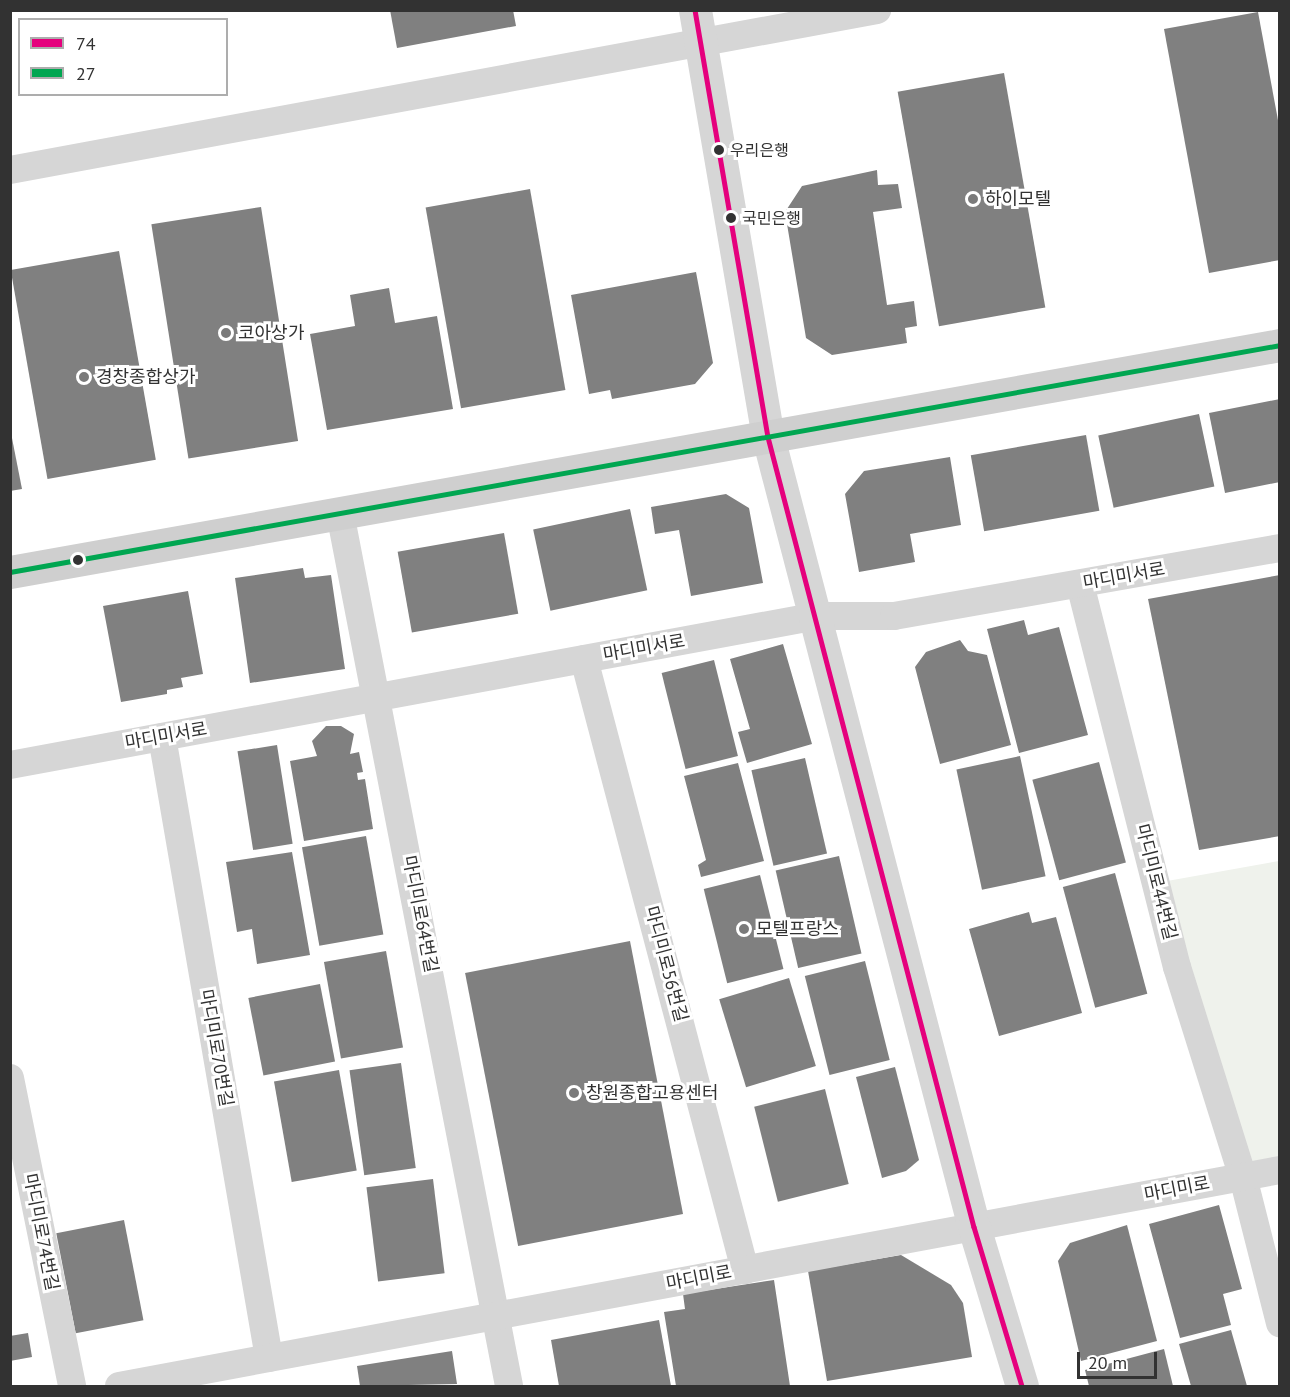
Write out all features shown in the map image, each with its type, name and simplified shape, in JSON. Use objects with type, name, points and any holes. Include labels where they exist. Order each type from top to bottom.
[{"type":"main road","points":[[10,572],[1280,345]]},
{"type":"street","points":[[695,10],[768,437],[817,616],[974,1227],[1022,1386]]},
{"type":"street","points":[[10,170],[877,10]]},
{"type":"street","name":"마디미로64번길","points":[[340,513],[499,1316],[509,1386]]},
{"type":"street","name":"마디미서로","points":[[10,765],[817,616],[894,616],[1280,548]]},
{"type":"street","name":"마디미로44번길","points":[[1080,584],[1177,967],[1243,1177],[1280,1323]]},
{"type":"street","name":"마디미로56번길","points":[[584,659],[745,1270]]},
{"type":"street","name":"마디미로70번길","points":[[162,737],[269,1358]]},
{"type":"street","name":"마디미로74번길","points":[[10,1078],[72,1386]]},
{"type":"street","name":"마디미로","points":[[119,1386],[1280,1170]]},
{"type":"shaded area","points":[[1279,861],[1279,1170],[1243,1177],[1156,883]]},
{"type":"building","points":[[390,10],[513,10],[516,26],[397,48]]},
{"type":"building","points":[[1258,12],[1280,131],[1280,260],[1209,273],[1164,29]]},
{"type":"building","name":"하이모텔","points":[[1004,73],[1045,307],[939,326],[898,92]]},
{"type":"building","points":[[877,170],[878,185],[898,184],[902,208],[873,212],[887,305],[914,301],[917,326],[905,328],[907,343],[832,355],[806,338],[785,212],[802,186]]},
{"type":"building","points":[[530,189],[565,390],[461,408],[426,207]]},
{"type":"building","name":"코아상가","points":[[261,207],[298,441],[188,458],[151,224]]},
{"type":"building","name":"경창종합상가","points":[[119,251],[156,460],[47,479],[11,270]]},
{"type":"building","points":[[696,272],[713,363],[695,384],[612,399],[610,390],[589,394],[571,295]]},
{"type":"building","points":[[389,288],[395,323],[437,316],[453,409],[327,430],[310,334],[355,326],[350,295]]},
{"type":"building","points":[[1280,399],[1280,482],[1225,493],[1209,413]]},
{"type":"building","points":[[1199,414],[1214,486],[1114,508],[1098,435]]},
{"type":"building","points":[[10,428],[22,489],[10,491]]},
{"type":"building","points":[[1086,435],[1099,511],[984,531],[971,455]]},
{"type":"building","points":[[950,457],[961,525],[910,534],[915,562],[859,572],[845,494],[864,471]]},
{"type":"building","points":[[726,494],[749,508],[763,583],[691,596],[679,530],[655,534],[651,507]]},
{"type":"building","points":[[630,509],[647,590],[550,611],[533,530]]},
{"type":"building","points":[[504,533],[518,614],[412,633],[398,552]]},
{"type":"building","points":[[303,568],[305,578],[331,575],[345,669],[250,683],[235,578]]},
{"type":"building","points":[[1280,575],[1280,836],[1199,850],[1148,599]]},
{"type":"building","points":[[188,591],[203,674],[181,678],[183,687],[167,690],[167,694],[121,702],[103,606]]},
{"type":"building","points":[[1024,620],[1028,635],[1059,627],[1088,735],[1019,753],[987,629]]},
{"type":"building","points":[[960,640],[968,651],[987,655],[1011,745],[940,764],[915,667],[926,652]]},
{"type":"building","points":[[783,644],[812,744],[747,763],[738,732],[750,729],[730,659]]},
{"type":"building","points":[[714,660],[738,756],[686,769],[662,673]]},
{"type":"building","points":[[326,726],[341,726],[354,734],[350,754],[359,752],[363,772],[357,773],[358,780],[365,779],[373,829],[304,841],[290,761],[317,756],[312,741]]},
{"type":"building","points":[[277,745],[293,844],[253,850],[237,751]]},
{"type":"building","points":[[1020,756],[1046,876],[982,890],[956,770]]},
{"type":"building","points":[[805,758],[827,853],[773,866],[751,770]]},
{"type":"building","points":[[1099,762],[1126,862],[1059,880],[1032,780]]},
{"type":"building","points":[[738,763],[764,861],[701,877],[698,865],[706,860],[684,776]]},
{"type":"building","points":[[366,836],[383,934],[319,946],[302,847]]},
{"type":"building","points":[[292,852],[310,955],[257,964],[252,929],[237,932],[226,862]]},
{"type":"building","points":[[839,856],[861,953],[798,968],[776,871]]},
{"type":"building","points":[[1115,873],[1147,994],[1095,1008],[1063,887]]},
{"type":"building","name":"모텔프랑스","points":[[760,875],[783,969],[727,983],[704,889]]},
{"type":"building","points":[[1029,912],[1032,923],[1056,917],[1082,1013],[999,1036],[969,929]]},
{"type":"building","name":"창원종합고용센터","points":[[630,941],[683,1214],[518,1246],[465,973]]},
{"type":"building","points":[[386,951],[403,1048],[341,1058],[324,962]]},
{"type":"building","points":[[865,961],[890,1060],[830,1075],[805,976]]},
{"type":"building","points":[[789,978],[816,1066],[746,1087],[719,999]]},
{"type":"building","points":[[320,984],[335,1062],[263,1075],[248,998]]},
{"type":"building","points":[[401,1063],[416,1168],[364,1175],[350,1070]]},
{"type":"building","points":[[895,1067],[919,1160],[906,1171],[882,1178],[856,1077]]},
{"type":"building","points":[[339,1070],[357,1170],[292,1182],[274,1081]]},
{"type":"building","points":[[825,1089],[849,1184],[778,1202],[754,1107]]},
{"type":"building","points":[[433,1179],[445,1273],[378,1281],[366,1187]]},
{"type":"building","points":[[1219,1205],[1242,1289],[1223,1294],[1231,1325],[1180,1338],[1149,1224]]},
{"type":"building","points":[[124,1220],[143,1320],[76,1333],[56,1233]]},
{"type":"building","points":[[1127,1225],[1157,1341],[1081,1361],[1058,1261],[1070,1243]]},
{"type":"building","points":[[901,1255],[951,1285],[963,1303],[972,1357],[827,1381],[808,1271]]},
{"type":"building","points":[[774,1280],[790,1386],[676,1386],[664,1312],[685,1309],[683,1294]]},
{"type":"building","points":[[659,1320],[671,1386],[559,1386],[551,1340]]},
{"type":"building","points":[[1231,1330],[1247,1386],[1191,1386],[1179,1344]]},
{"type":"building","points":[[28,1333],[32,1357],[10,1361],[10,1336]]},
{"type":"building","points":[[1164,1349],[1173,1386],[1089,1386],[1085,1370]]},
{"type":"building","points":[[452,1351],[457,1384],[360,1386],[357,1366]]},
{"type":"transit line","name":"74","points":[[695,10],[768,437],[974,1227],[1022,1386]]},
{"type":"transit line","name":"27","points":[[10,572],[1280,345]]},
{"type":"place","name":"우리은행","points":[[719,150]]},
{"type":"place","name":"하이모텔","points":[[973,199]]},
{"type":"place","name":"국민은행","points":[[731,218]]},
{"type":"place","name":"코아상가","points":[[226,333]]},
{"type":"place","name":"경창종합상가","points":[[84,377]]},
{"type":"place","name":"모텔프랑스","points":[[744,929]]},
{"type":"place","name":"창원종합고용센터","points":[[574,1093]]}]
